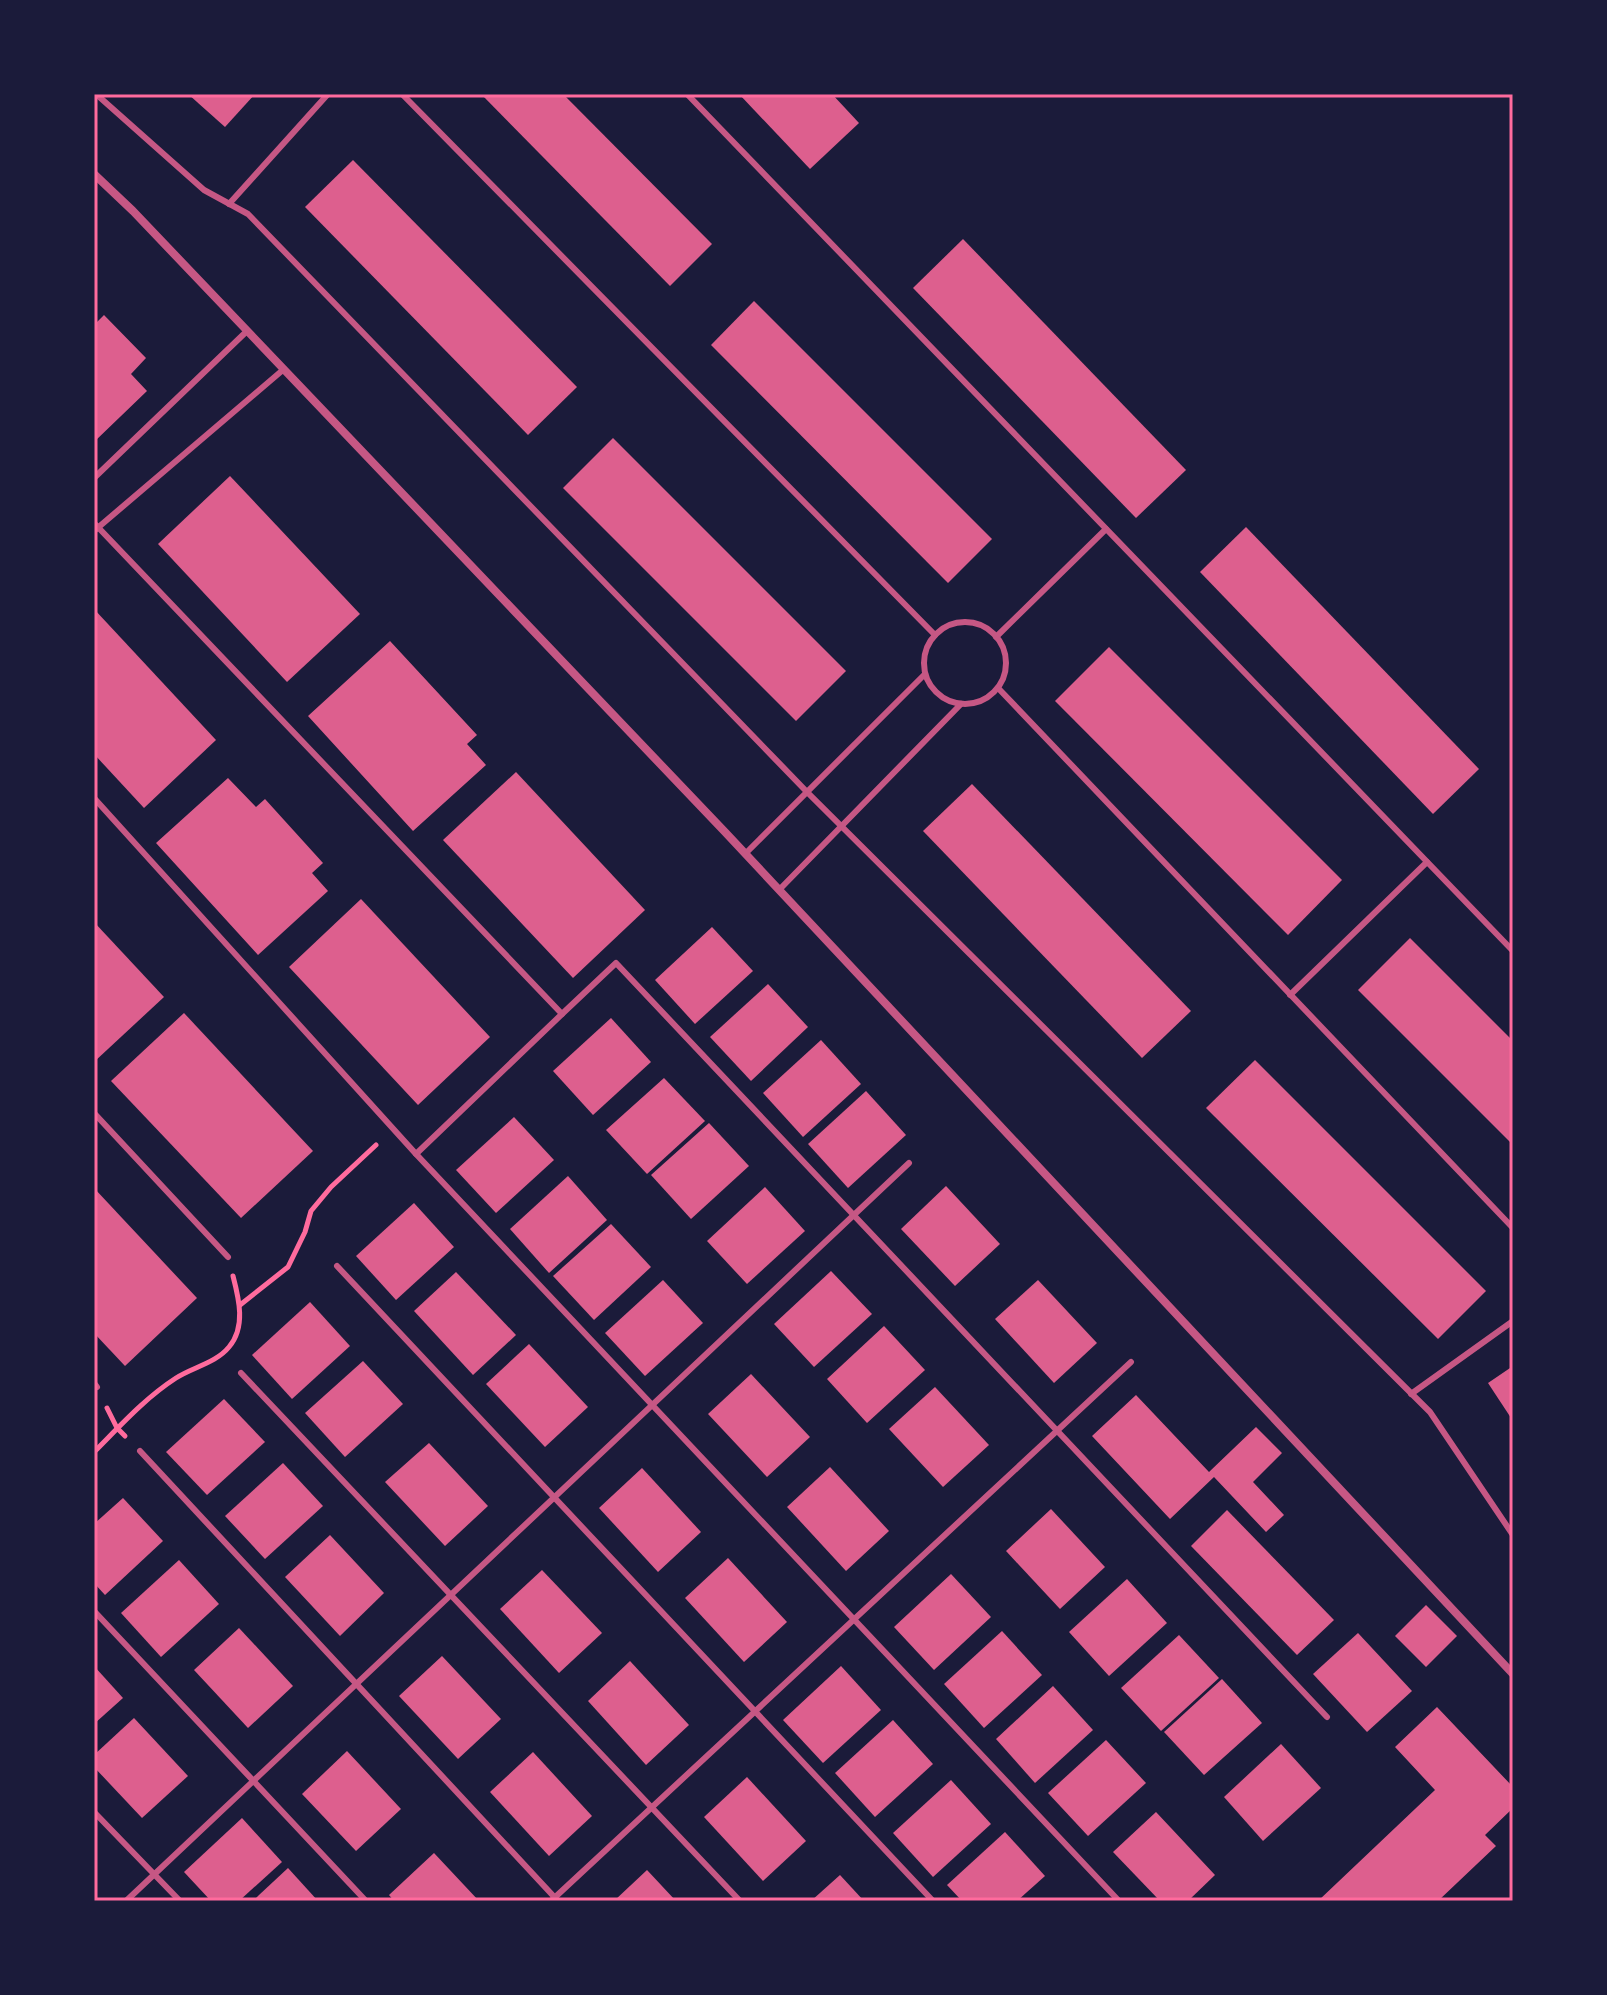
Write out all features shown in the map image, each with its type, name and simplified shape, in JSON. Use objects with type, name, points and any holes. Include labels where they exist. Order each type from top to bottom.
[{"type":"street","points":[[94,174],[133,211],[745,854],[1513,1674]]},
{"type":"lane","points":[[96,94],[204,190],[248,214],[807,792],[1430,1412],[1513,1535]]},
{"type":"lane","points":[[229,204],[328,94]]},
{"type":"lane","points":[[402,94],[935,635]]},
{"type":"lane","points":[[687,94],[1513,951]]},
{"type":"lane","points":[[94,478],[247,331]]},
{"type":"lane","points":[[284,369],[95,527],[562,1014]]},
{"type":"lane","points":[[996,637],[1106,529]]},
{"type":"lane","points":[[973,623],[986,628],[996,637],[1004,649],[1006,663],[998,688],[988,698],[975,704],[961,704],[938,695],[925,674],[924,660],[927,647],[935,635],[946,627],[973,623]]},
{"type":"lane","points":[[745,854],[925,674]]},
{"type":"lane","points":[[998,688],[1513,1228]]},
{"type":"lane","points":[[779,890],[961,704]]},
{"type":"lane","points":[[94,801],[102,806],[416,1154],[1119,1901]]},
{"type":"lane","points":[[1290,995],[1427,862]]},
{"type":"lane","points":[[416,1154],[616,963],[1327,1717]]},
{"type":"lane","points":[[94,1113],[228,1257]]},
{"type":"lane","points":[[126,1901],[909,1163]]},
{"type":"lane","points":[[337,1266],[933,1901]]},
{"type":"lane","points":[[1411,1394],[1513,1321]]},
{"type":"lane","points":[[140,1451],[555,1900],[1131,1362]]},
{"type":"lane","points":[[241,1373],[740,1901]]},
{"type":"lane","points":[[94,1611],[366,1901]]},
{"type":"lane","points":[[94,1812],[180,1901]]},
{"type":"path","points":[[240,1305],[288,1267],[305,1232],[311,1211],[331,1187],[394,1129]]},
{"type":"path","points":[[94,1452],[141,1404],[177,1377],[218,1357],[230,1346],[239,1328],[240,1305],[228,1257]]},
{"type":"path","points":[[96,1385],[117,1428],[140,1451]]},
{"type":"building","points":[[188,94],[255,94],[225,127]]},
{"type":"building","points":[[481,94],[563,94],[712,244],[670,286]]},
{"type":"building","points":[[739,94],[832,94],[859,123],[810,169]]},
{"type":"building","points":[[353,160],[577,387],[528,435],[305,207]]},
{"type":"building","points":[[963,239],[1186,470],[1136,518],[913,288]]},
{"type":"building","points":[[754,301],[992,539],[948,583],[711,345]]},
{"type":"building","points":[[104,315],[146,358],[131,374],[147,391],[94,442],[94,325]]},
{"type":"building","points":[[613,438],[846,671],[796,721],[563,488]]},
{"type":"building","points":[[230,476],[360,614],[287,682],[158,544]]},
{"type":"building","points":[[1246,527],[1479,769],[1433,814],[1200,572]]},
{"type":"building","points":[[94,609],[216,740],[144,808],[94,754]]},
{"type":"building","points":[[390,641],[477,735],[467,744],[486,765],[413,831],[308,716]]},
{"type":"building","points":[[1109,647],[1342,880],[1288,935],[1055,701]]},
{"type":"building","points":[[516,772],[645,910],[573,978],[443,840]]},
{"type":"building","points":[[228,778],[256,807],[265,799],[323,863],[312,873],[328,891],[258,955],[156,843]]},
{"type":"building","points":[[972,784],[1191,1011],[1142,1058],[923,831]]},
{"type":"building","points":[[361,899],[490,1037],[418,1105],[289,967]]},
{"type":"building","points":[[94,922],[164,997],[94,1062]]},
{"type":"building","points":[[712,927],[753,971],[695,1024],[655,980]]},
{"type":"building","points":[[1410,938],[1513,1041],[1513,1145],[1358,990]]},
{"type":"building","points":[[768,984],[808,1027],[751,1081],[710,1037]]},
{"type":"building","points":[[184,1013],[313,1151],[241,1218],[111,1081]]},
{"type":"building","points":[[611,1018],[651,1062],[593,1115],[553,1071]]},
{"type":"building","points":[[821,1040],[861,1084],[803,1137],[763,1093]]},
{"type":"building","points":[[1255,1060],[1486,1291],[1438,1339],[1206,1108]]},
{"type":"building","points":[[664,1078],[705,1121],[647,1174],[606,1130]]},
{"type":"building","points":[[866,1091],[906,1135],[848,1188],[808,1144]]},
{"type":"building","points":[[514,1117],[554,1160],[496,1213],[456,1170]]},
{"type":"building","points":[[709,1123],[749,1166],[691,1219],[651,1175]]},
{"type":"building","points":[[568,1176],[607,1220],[549,1273],[510,1229]]},
{"type":"building","points":[[946,1186],[1000,1244],[955,1286],[901,1229]]},
{"type":"building","points":[[765,1187],[805,1231],[747,1284],[707,1241]]},
{"type":"building","points":[[94,1188],[197,1298],[125,1366],[94,1333]]},
{"type":"building","points":[[414,1203],[454,1247],[396,1300],[356,1256]]},
{"type":"building","points":[[611,1224],[651,1267],[594,1320],[553,1276]]},
{"type":"building","points":[[831,1271],[872,1314],[814,1367],[774,1324]]},
{"type":"building","points":[[456,1272],[516,1335],[473,1375],[414,1311]]},
{"type":"building","points":[[663,1280],[703,1323],[645,1376],[605,1333]]},
{"type":"building","points":[[1038,1280],[1097,1343],[1054,1383],[995,1319]]},
{"type":"building","points":[[310,1302],[350,1346],[292,1399],[252,1355]]},
{"type":"building","points":[[884,1326],[925,1370],[867,1423],[827,1379]]},
{"type":"building","points":[[529,1344],[588,1407],[545,1447],[486,1384]]},
{"type":"building","points":[[363,1361],[403,1404],[345,1457],[305,1413]]},
{"type":"building","points":[[1513,1366],[1513,1421],[1488,1383]]},
{"type":"building","points":[[751,1374],[810,1437],[767,1477],[708,1414]]},
{"type":"building","points":[[935,1387],[989,1445],[943,1487],[889,1429]]},
{"type":"building","points":[[1136,1395],[1209,1472],[1256,1427],[1282,1453],[1253,1482],[1284,1515],[1266,1532],[1214,1477],[1170,1519],[1092,1436]]},
{"type":"building","points":[[224,1399],[265,1442],[207,1495],[166,1452]]},
{"type":"building","points":[[429,1443],[488,1506],[445,1546],[385,1482]]},
{"type":"building","points":[[283,1463],[323,1506],[265,1559],[225,1516]]},
{"type":"building","points":[[830,1467],[889,1531],[846,1571],[787,1507]]},
{"type":"building","points":[[642,1468],[701,1532],[658,1572],[599,1508]]},
{"type":"building","points":[[123,1498],[163,1541],[105,1595],[94,1583],[94,1524]]},
{"type":"building","points":[[1051,1509],[1105,1567],[1060,1609],[1006,1551]]},
{"type":"building","points":[[1227,1510],[1334,1620],[1297,1655],[1191,1546]]},
{"type":"building","points":[[330,1535],[384,1593],[340,1636],[285,1577]]},
{"type":"building","points":[[728,1558],[787,1622],[744,1662],[685,1598]]},
{"type":"building","points":[[179,1560],[219,1604],[161,1657],[121,1613]]},
{"type":"building","points":[[542,1570],[602,1633],[559,1673],[500,1609]]},
{"type":"building","points":[[951,1574],[991,1617],[934,1670],[894,1627]]},
{"type":"building","points":[[1127,1579],[1167,1623],[1109,1676],[1069,1632]]},
{"type":"building","points":[[1426,1605],[1457,1636],[1426,1667],[1395,1636]]},
{"type":"building","points":[[239,1628],[293,1686],[248,1728],[194,1670]]},
{"type":"building","points":[[1002,1631],[1042,1675],[984,1728],[944,1684]]},
{"type":"building","points":[[1358,1633],[1412,1691],[1367,1732],[1313,1674]]},
{"type":"building","points":[[1179,1635],[1219,1678],[1161,1731],[1121,1688]]},
{"type":"building","points":[[442,1656],[501,1719],[458,1759],[399,1696]]},
{"type":"building","points":[[630,1661],[689,1725],[646,1765],[588,1701]]},
{"type":"building","points":[[94,1666],[123,1698],[94,1724]]},
{"type":"building","points":[[841,1666],[881,1710],[823,1763],[783,1720]]},
{"type":"building","points":[[1222,1679],[1262,1723],[1204,1775],[1164,1732]]},
{"type":"building","points":[[1053,1686],[1093,1730],[1035,1783],[996,1739]]},
{"type":"building","points":[[1437,1707],[1513,1787],[1513,1808],[1485,1835],[1496,1846],[1438,1901],[1318,1901],[1435,1790],[1395,1747]]},
{"type":"building","points":[[134,1718],[188,1776],[142,1818],[94,1767],[94,1755]]},
{"type":"building","points":[[893,1720],[933,1764],[875,1817],[835,1773]]},
{"type":"building","points":[[1106,1740],[1146,1783],[1088,1836],[1048,1793]]},
{"type":"building","points":[[1281,1744],[1321,1788],[1263,1841],[1224,1797]]},
{"type":"building","points":[[347,1751],[401,1809],[356,1851],[302,1794]]},
{"type":"building","points":[[533,1752],[592,1816],[549,1856],[490,1792]]},
{"type":"building","points":[[747,1777],[806,1841],[763,1881],[704,1817]]},
{"type":"building","points":[[951,1780],[991,1824],[933,1877],[893,1833]]},
{"type":"building","points":[[1156,1812],[1215,1875],[1188,1901],[1160,1901],[1113,1852]]},
{"type":"building","points":[[242,1818],[282,1862],[239,1901],[211,1901],[184,1872]]},
{"type":"building","points":[[1005,1832],[1045,1876],[1017,1901],[962,1901],[947,1885]]},
{"type":"building","points":[[434,1853],[479,1901],[394,1901],[389,1895]]},
{"type":"building","points":[[288,1868],[318,1901],[253,1901],[259,1895]]},
{"type":"building","points":[[647,1870],[676,1901],[614,1901]]},
{"type":"building","points":[[840,1875],[864,1901],[811,1901]]}]
